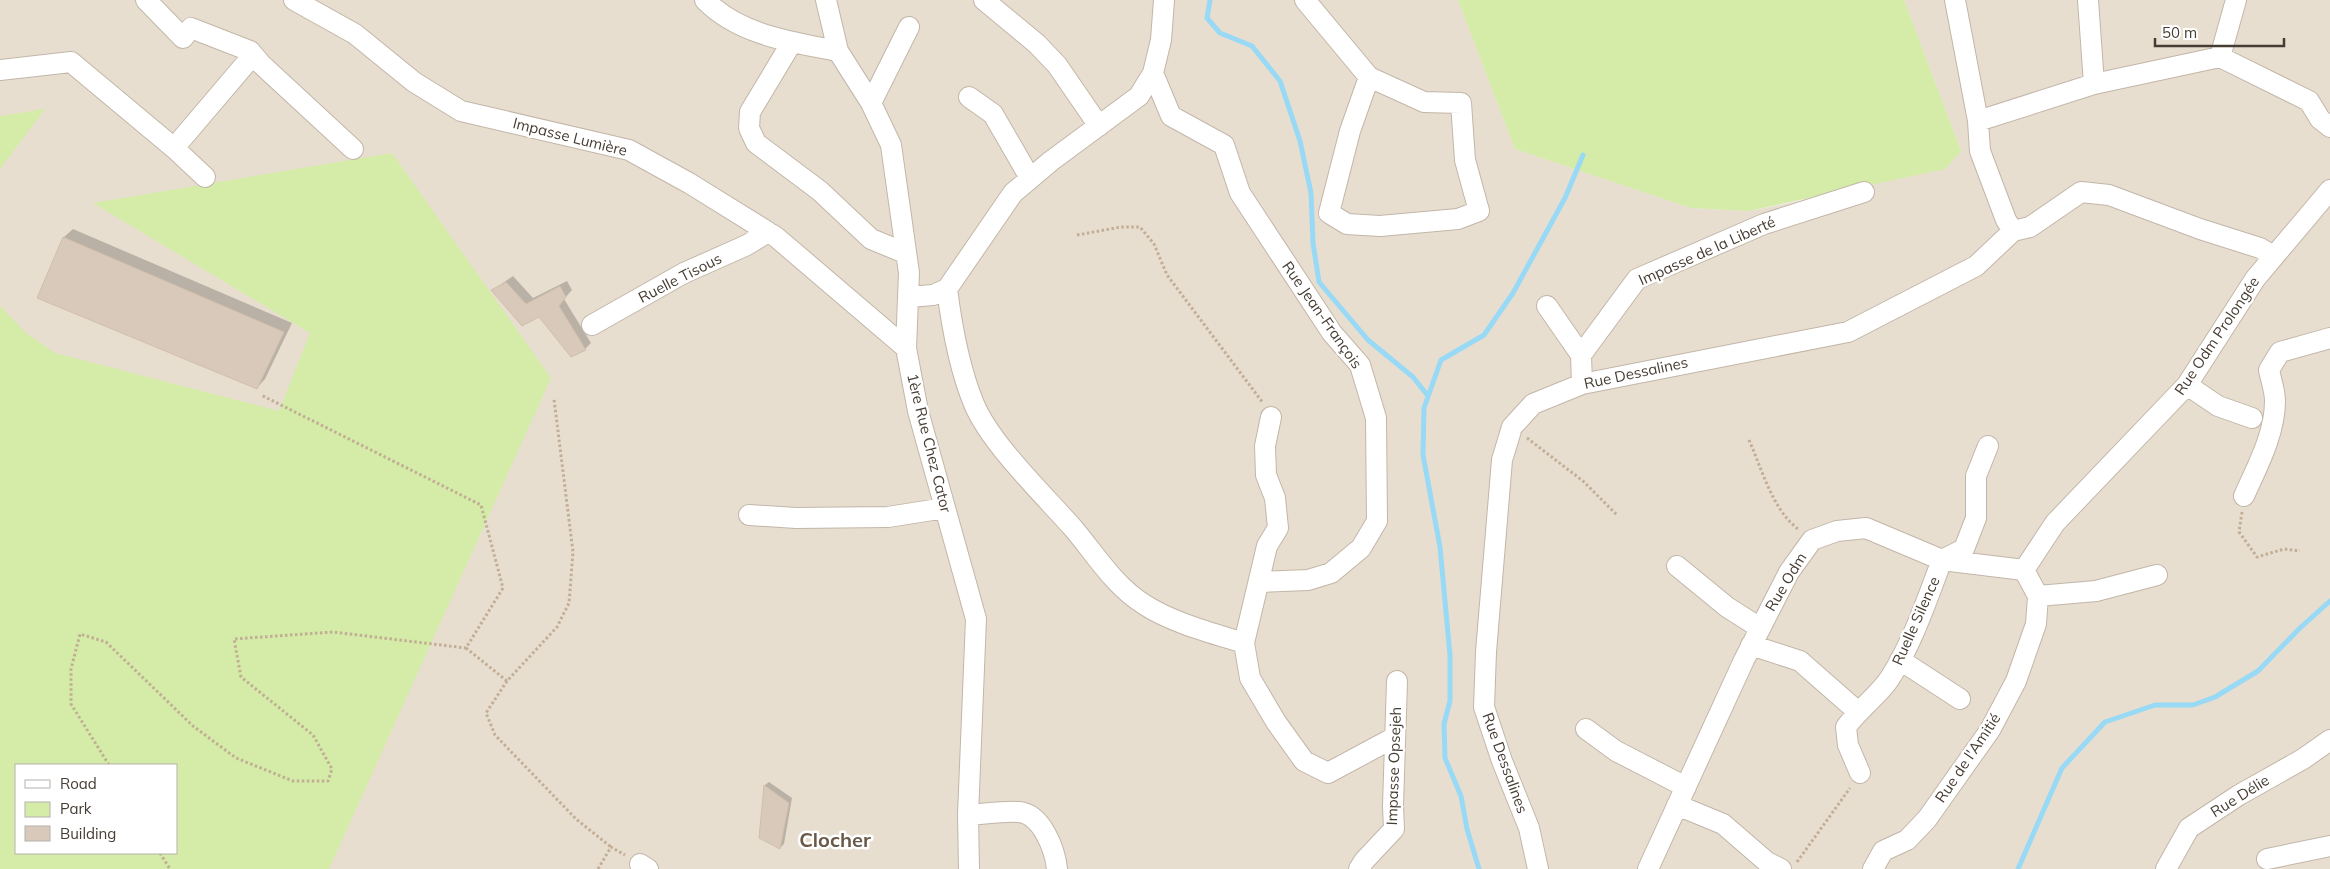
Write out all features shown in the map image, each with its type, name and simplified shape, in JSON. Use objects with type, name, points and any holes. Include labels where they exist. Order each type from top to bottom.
[{"type":"street","points":[[146,0],[183,38],[191,28],[250,51],[353,148]]},
{"type":"street","name":"Impasse Lumière","points":[[294,0],[355,34],[414,82],[461,111],[629,150],[689,183],[768,232],[906,348]]},
{"type":"street","points":[[705,0],[737,25],[792,42],[838,51]]},
{"type":"street","name":"1ère Rue Chez Cator","points":[[826,0],[838,51],[871,103],[892,145],[909,274],[906,348],[918,411],[976,619],[968,815],[969,869]]},
{"type":"street","points":[[984,0],[1037,44],[1057,66],[1099,126]]},
{"type":"street","points":[[909,297],[933,295],[947,290],[1013,193],[1030,178],[1139,96],[1153,73],[1161,40],[1164,0]]},
{"type":"street","points":[[1305,0],[1369,77],[1424,102],[1461,103],[1465,160],[1479,211],[1458,219],[1380,226],[1347,224],[1329,213],[1350,131],[1369,77]]},
{"type":"street","points":[[1955,0],[1978,121],[1980,151],[2006,220],[2013,231],[2030,227],[2081,192],[2109,195],[2200,229],[2260,248],[2274,256]]},
{"type":"street","points":[[2088,0],[2094,84]]},
{"type":"street","points":[[2220,57],[2236,0]]},
{"type":"street","points":[[871,103],[909,27]]},
{"type":"street","points":[[792,42],[750,112],[749,128],[756,143],[820,191],[871,239],[905,252]]},
{"type":"street","points":[[174,148],[253,55]]},
{"type":"street","points":[[1978,121],[2094,84],[2220,57],[2309,100],[2320,119],[2330,127]]},
{"type":"street","points":[[0,70],[70,62],[174,148],[205,177]]},
{"type":"street","name":"Rue Jean-François","points":[[1153,73],[1171,116],[1224,146],[1240,193],[1332,333],[1360,365],[1376,418],[1377,521],[1361,548],[1331,573],[1308,580],[1258,582]]},
{"type":"street","points":[[969,98],[993,114],[1030,178]]},
{"type":"street","name":"Rue Odm Prolongée","points":[[2024,570],[2055,523],[2188,385],[2256,279],[2330,190]]},
{"type":"street","name":"Impasse de la Liberté","points":[[1580,354],[1637,279],[1764,224],[1864,192]]},
{"type":"street","name":"Rue Dessalines","points":[[1538,869],[1529,828],[1502,761],[1484,707],[1486,652],[1502,460],[1512,427],[1533,404],[1582,384],[1848,332],[1976,266],[2013,231]]},
{"type":"street","name":"Ruelle Tisous","points":[[592,325],[684,274],[747,245],[768,232]]},
{"type":"street","points":[[947,290],[953,333],[974,404],[997,441],[1077,534],[1108,574],[1145,605],[1195,628],[1244,643]]},
{"type":"street","points":[[1546,306],[1580,354],[1582,384]]},
{"type":"street","points":[[2244,496],[2264,450],[2272,424],[2275,400],[2269,370],[2280,352],[2330,338]]},
{"type":"street","points":[[2188,385],[2218,406],[2252,418]]},
{"type":"street","points":[[1271,416],[1265,446],[1266,475],[1275,498],[1278,528],[1267,546],[1244,643],[1250,678],[1276,722],[1304,761],[1328,773],[1395,738]]},
{"type":"street","points":[[1942,560],[1964,549],[1976,518],[1976,476],[1988,446]]},
{"type":"street","points":[[749,515],[796,518],[888,518],[945,508]]},
{"type":"street","name":"Rue Odm","points":[[1648,869],[1756,636],[1789,572],[1812,540],[1837,531],[1866,528],[1942,560]]},
{"type":"street","name":"Ruelle Silence","points":[[1860,773],[1848,745],[1846,727],[1857,712],[1890,679],[1900,660],[1942,560],[2024,570]]},
{"type":"street","points":[[1677,566],[1727,607],[1756,636],[1800,660],[1857,712]]},
{"type":"street","points":[[2024,570],[2038,596],[2096,591],[2156,575]]},
{"type":"street","name":"Rue de l'Amitié","points":[[1873,869],[1883,851],[1907,840],[1927,819],[1990,730],[2016,681],[2036,624],[2038,596]]},
{"type":"street","points":[[1900,660],[1960,699]]},
{"type":"street","name":"Impasse Opsejeh","points":[[1359,869],[1364,861],[1394,830],[1397,681]]},
{"type":"street","points":[[1586,729],[1724,824],[1767,862],[1781,869]]},
{"type":"street","name":"Rue Délie","points":[[2166,869],[2189,828],[2330,740]]},
{"type":"street","points":[[968,815],[1021,812],[1034,820],[1046,834],[1055,852],[1057,869]]},
{"type":"street","points":[[2267,859],[2330,846]]},
{"type":"path","points":[[1077,235],[1122,227],[1140,227],[1154,244],[1167,275],[1258,395],[1271,416]]},
{"type":"path","points":[[261,395],[481,505],[503,588],[466,648]]},
{"type":"path","points":[[554,399],[573,552],[570,603],[557,627],[507,681],[486,712],[495,735],[576,819],[611,847],[644,866]]},
{"type":"path","points":[[1512,427],[1583,481],[1618,516]]},
{"type":"path","points":[[1749,440],[1771,491],[1787,521],[1812,540]]},
{"type":"path","points":[[2244,496],[2239,532],[2257,558],[2284,549],[2300,551]]},
{"type":"path","points":[[108,764],[71,704],[71,668],[80,634],[106,642],[193,726],[236,758],[293,781],[328,781],[332,769],[313,735],[241,677],[234,639],[333,632],[466,648],[507,681]]},
{"type":"path","points":[[1793,869],[1860,773]]},
{"type":"path","points":[[598,869],[611,847]]},
{"type":"path","points":[[161,854],[170,869]]},
{"type":"shaded area","points":[[0,0],[1458,0],[1515,149],[1691,208],[1748,211],[1811,199],[1961,151],[1904,0],[2330,0],[2330,869],[0,869]]},
{"type":"green space","points":[[1458,0],[1904,0],[1961,151],[1945,169],[1748,211],[1691,208],[1515,149]]},
{"type":"green space","points":[[45,109],[0,169],[0,116]]},
{"type":"green space","points":[[392,153],[551,378],[329,869],[0,869],[0,306],[26,333],[55,353],[279,411],[310,333],[93,203]]},
{"type":"building","points":[[63,237],[284,332],[257,389],[37,298]]},
{"type":"building","points":[[506,282],[526,304],[560,286],[566,297],[559,306],[586,350],[571,357],[539,317],[522,326],[491,290]]},
{"type":"building","points":[[764,785],[789,803],[780,849],[759,838]]},
{"type":"waterway","points":[[1210,0],[1207,18],[1220,33],[1252,46],[1280,81],[1300,141],[1311,193],[1313,243],[1319,282],[1368,340],[1413,377],[1428,396]]},
{"type":"waterway","points":[[1479,869],[1467,829],[1461,796],[1445,758],[1444,724],[1450,701],[1450,655],[1440,547],[1423,455],[1424,408],[1441,360],[1484,335],[1513,293],[1565,198],[1583,155]]},
{"type":"waterway","points":[[2018,869],[2062,768],[2105,722],[2155,705],[2193,705],[2215,697],[2258,671],[2300,628],[2330,601]]},
{"type":"district","name":"Clocher","points":[[835,840]]}]
